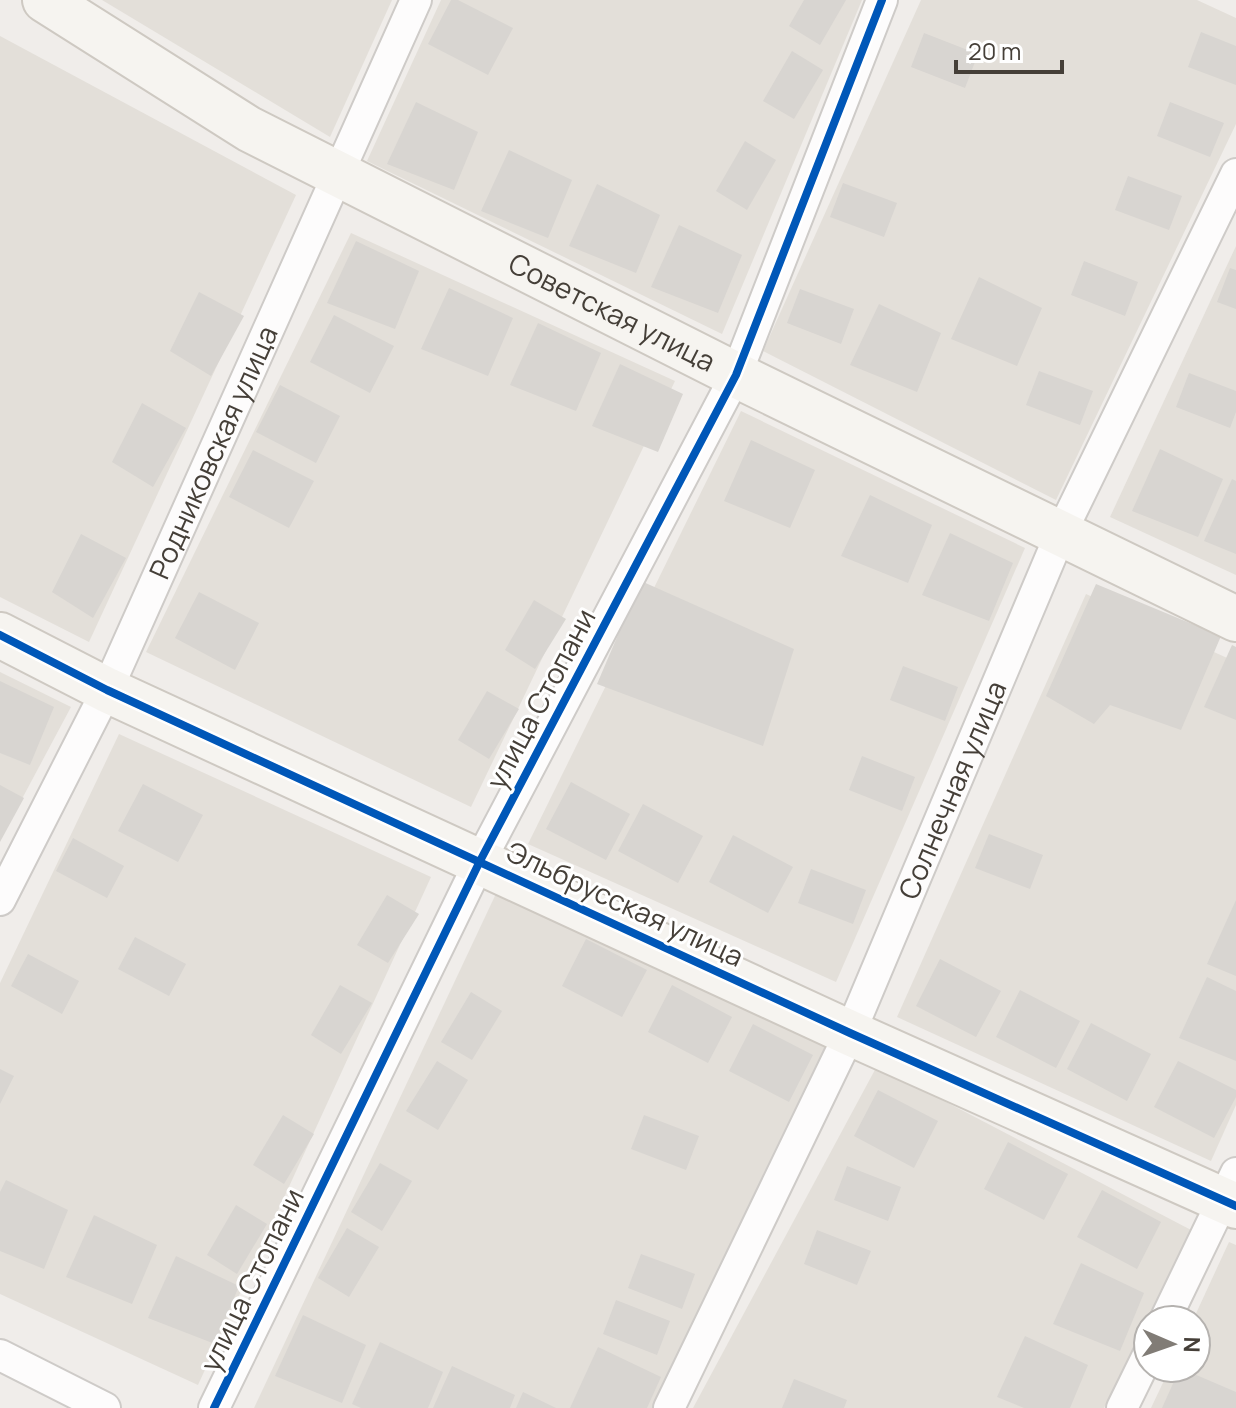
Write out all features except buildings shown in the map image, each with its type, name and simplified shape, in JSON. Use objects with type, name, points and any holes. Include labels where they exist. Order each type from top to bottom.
[{"type":"street","name":"Советская улица","points":[[45,0],[249,129],[736,375],[1236,619]]},
{"type":"street","name":"Родниковская улица","points":[[0,900],[107,690],[416,0]]},
{"type":"street","name":"улица Стопани","points":[[214,1408],[480,861],[736,375],[882,0]]},
{"type":"street","name":"Солнечная улица","points":[[669,1408],[850,1033],[1060,535],[1236,174]]},
{"type":"street","name":"Эльбрусская улица","points":[[0,635],[107,690],[850,1033],[1232,1193]]},
{"type":"street","points":[[1173,1304],[1232,1193]]},
{"type":"street","points":[[0,1355],[105,1408]]},
{"type":"street","points":[[1122,1408],[1134,1384]]},
{"type":"shaded area","points":[[102,0],[392,0],[330,137]]},
{"type":"shaded area","points":[[441,0],[862,0],[722,334],[367,161]]},
{"type":"shaded area","points":[[921,0],[1197,0],[1236,18],[1236,124],[1056,500],[763,351]]},
{"type":"shaded area","points":[[0,36],[296,195],[89,642],[0,597]]},
{"type":"shaded area","points":[[351,233],[675,381],[471,807],[146,652]]},
{"type":"shaded area","points":[[1236,246],[1236,575],[1110,517]]},
{"type":"shaded area","points":[[741,411],[1025,548],[836,982],[528,844]]},
{"type":"shaded area","points":[[1086,594],[1236,662],[1236,1105],[1211,1161],[897,1017]]},
{"type":"shaded area","points":[[0,672],[71,707],[0,840]]},
{"type":"shaded area","points":[[119,734],[431,877],[198,1385],[0,1294],[0,983]]},
{"type":"shaded area","points":[[501,883],[839,1034],[662,1408],[254,1408]]},
{"type":"shaded area","points":[[877,1066],[1193,1231],[1156,1304],[1132,1304],[1132,1352],[1104,1408],[693,1408]]},
{"type":"shaded area","points":[[1229,1242],[1236,1245],[1236,1408],[1151,1408],[1162,1384],[1212,1384],[1212,1304],[1200,1304]]},
{"type":"cycle path","points":[[214,1408],[480,861],[736,375],[882,0]]},
{"type":"cycle path","points":[[0,635],[107,690],[850,1033],[1236,1206]]}]
